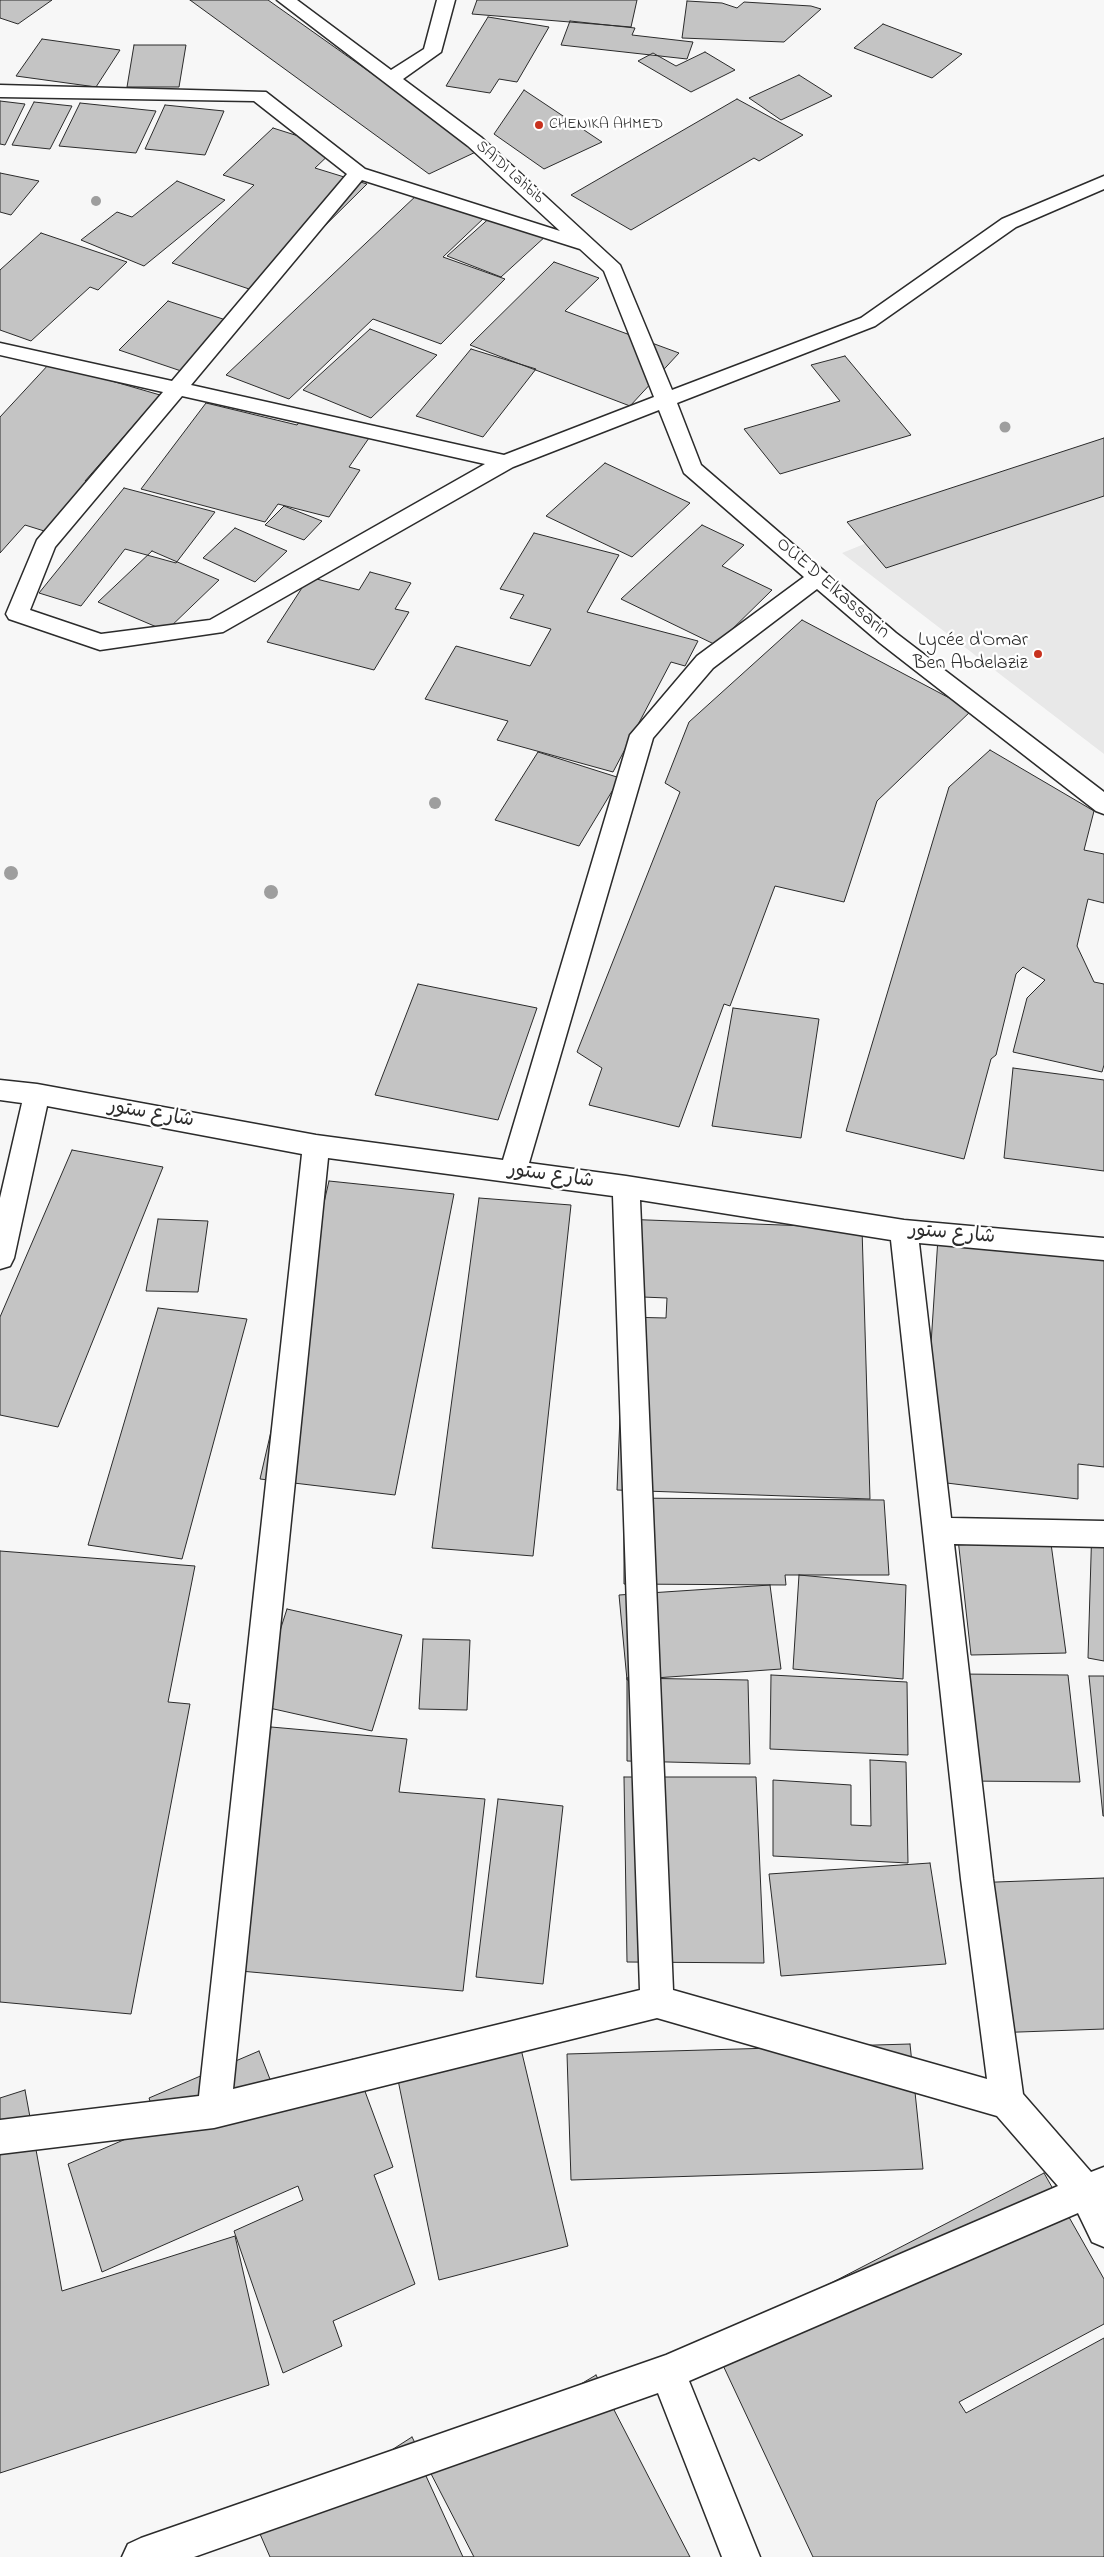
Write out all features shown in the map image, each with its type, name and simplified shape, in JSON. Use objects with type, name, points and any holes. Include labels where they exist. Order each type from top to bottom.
[{"type":"street","name":"SAIDI Lahbib","points":[[286,0],[476,142],[613,269],[665,400]]},
{"type":"street","points":[[392,78],[432,52],[446,0]]},
{"type":"street","points":[[0,91],[259,96],[358,173],[587,245]]},
{"type":"street","points":[[358,173],[45,545],[17,614],[100,642],[215,627],[505,462],[868,322],[1009,223],[1104,182]]},
{"type":"street","points":[[0,349],[505,462]]},
{"type":"street","name":"OUED Elkassarin","points":[[665,400],[692,468],[888,638],[1104,805]]},
{"type":"street","points":[[512,1172],[642,735],[705,662],[818,577]]},
{"type":"street","name":"شارع ستور","points":[[0,1090],[37,1094],[316,1146],[626,1187],[904,1231],[1104,1249]]},
{"type":"street","points":[[0,1258],[37,1094]]},
{"type":"street","points":[[214,2110],[316,1146]]},
{"type":"street","points":[[626,1187],[657,2002]]},
{"type":"street","points":[[904,1231],[977,1879],[1007,2102]]},
{"type":"street","points":[[938,1531],[1104,1534]]},
{"type":"street","points":[[0,2137],[214,2110],[657,2002],[1007,2102],[1095,2187],[1104,2230]]},
{"type":"street","points":[[141,2557],[190,2548],[668,2372],[1095,2187]]},
{"type":"street","points":[[668,2372],[741,2557]]},
{"type":"shaded area","name":"Lycée d'Omar Ben Abdelaziz","points":[[1104,447],[1104,754],[842,553]]},
{"type":"building","points":[[0,0],[52,0],[18,24],[0,18]]},
{"type":"building","points":[[190,0],[268,0],[480,150],[429,174]]},
{"type":"building","points":[[477,0],[637,0],[631,27],[472,14]]},
{"type":"building","points":[[687,1],[722,3],[737,8],[744,2],[811,6],[821,9],[784,42],[682,38]]},
{"type":"building","points":[[488,17],[549,27],[517,82],[499,79],[490,93],[446,86]]},
{"type":"building","points":[[570,21],[635,28],[632,35],[693,42],[687,59],[561,45]]},
{"type":"building","points":[[883,24],[962,54],[932,78],[854,48]]},
{"type":"building","points":[[42,39],[120,50],[96,87],[16,76]]},
{"type":"building","points":[[134,45],[186,45],[179,87],[127,87]]},
{"type":"building","points":[[705,52],[735,70],[691,92],[638,61],[653,53],[676,66]]},
{"type":"building","points":[[799,75],[832,96],[781,120],[749,98]]},
{"type":"building","name":"CHENIKA AHMED","points":[[524,90],[602,142],[544,169],[494,134]]},
{"type":"building","points":[[737,99],[803,135],[759,161],[754,158],[631,230],[571,195]]},
{"type":"building","points":[[0,101],[25,104],[5,145],[0,144]]},
{"type":"building","points":[[34,102],[72,106],[50,149],[12,145]]},
{"type":"building","points":[[80,103],[156,111],[136,153],[59,146]]},
{"type":"building","points":[[165,105],[224,111],[205,155],[145,149]]},
{"type":"building","points":[[273,128],[336,148],[315,168],[367,184],[258,292],[172,263],[254,185],[223,175]]},
{"type":"building","points":[[0,173],[39,181],[11,215],[0,212]]},
{"type":"building","points":[[177,181],[225,200],[144,266],[81,240],[117,212],[132,217]]},
{"type":"building","points":[[418,194],[485,217],[443,257],[505,279],[441,344],[373,319],[289,399],[226,375]]},
{"type":"building","points":[[493,215],[547,235],[501,277],[447,256]]},
{"type":"building","points":[[41,233],[127,262],[98,290],[90,287],[31,341],[0,330],[0,270]]},
{"type":"building","points":[[554,262],[599,278],[565,311],[679,353],[630,406],[470,345]]},
{"type":"building","points":[[168,301],[238,324],[190,374],[119,350]]},
{"type":"building","points":[[370,329],[437,355],[371,418],[303,390]]},
{"type":"building","points":[[471,349],[536,369],[483,437],[416,416]]},
{"type":"building","points":[[845,356],[911,435],[780,474],[744,429],[840,401],[811,365]]},
{"type":"building","points":[[50,363],[160,395],[85,481],[99,486],[57,535],[25,525],[0,553],[0,417]]},
{"type":"building","points":[[206,403],[297,425],[300,421],[369,438],[349,467],[360,470],[329,517],[278,504],[265,522],[141,489]]},
{"type":"building","points":[[1104,438],[1104,496],[886,568],[847,522]]},
{"type":"building","points":[[605,463],[690,503],[632,557],[546,516]]},
{"type":"building","points":[[124,488],[215,512],[176,563],[125,549],[81,606],[39,593]]},
{"type":"building","points":[[284,506],[322,521],[304,540],[265,525]]},
{"type":"building","points":[[702,525],[744,545],[722,566],[772,590],[716,645],[621,599]]},
{"type":"building","points":[[235,528],[287,551],[255,582],[203,558]]},
{"type":"building","points":[[534,533],[619,555],[587,612],[698,641],[685,666],[671,662],[613,772],[497,740],[508,721],[425,699],[456,646],[530,666],[551,629],[510,618],[524,595],[500,589]]},
{"type":"building","points":[[152,551],[219,580],[166,631],[98,602]]},
{"type":"building","points":[[370,572],[411,583],[395,609],[409,612],[374,670],[267,642],[309,577],[359,590]]},
{"type":"building","points":[[802,620],[972,710],[877,801],[844,902],[775,886],[730,1006],[724,1004],[679,1127],[589,1105],[602,1068],[577,1052],[680,792],[665,783],[689,722]]},
{"type":"building","points":[[990,750],[1094,811],[1084,850],[1104,854],[1104,903],[1088,899],[1077,946],[1094,982],[1104,984],[1104,1065],[1102,1072],[1013,1052],[1027,998],[1045,980],[1023,967],[1016,974],[996,1055],[991,1059],[964,1159],[846,1131],[949,787]]},
{"type":"building","points":[[538,752],[620,778],[579,846],[495,820]]},
{"type":"building","points":[[418,984],[537,1008],[498,1120],[375,1095]]},
{"type":"building","points":[[733,1008],[819,1019],[801,1138],[712,1126]]},
{"type":"building","points":[[1013,1068],[1104,1080],[1104,1171],[1004,1158]]},
{"type":"building","points":[[72,1150],[163,1167],[58,1427],[0,1415],[0,1317]]},
{"type":"building","points":[[329,1181],[454,1194],[395,1495],[260,1479]]},
{"type":"building","points":[[479,1198],[571,1205],[533,1556],[432,1548]]},
{"type":"building","points":[[158,1219],[208,1221],[198,1292],[146,1291]]},
{"type":"building","points":[[621,1219],[862,1228],[870,1499],[617,1490],[624,1317],[666,1318],[667,1298],[618,1296]]},
{"type":"building","points":[[939,1223],[1104,1242],[1104,1467],[1078,1464],[1078,1499],[922,1480]]},
{"type":"building","points":[[158,1308],[247,1319],[182,1559],[88,1545]]},
{"type":"building","points":[[624,1498],[884,1500],[889,1575],[785,1575],[786,1585],[624,1584]]},
{"type":"building","points":[[1092,1524],[1104,1526],[1104,1661],[1088,1658]]},
{"type":"building","points":[[1049,1529],[1066,1653],[971,1655],[957,1530]]},
{"type":"building","points":[[0,1551],[195,1566],[168,1702],[190,1704],[131,2014],[0,2002]]},
{"type":"building","points":[[799,1575],[906,1585],[903,1679],[793,1669]]},
{"type":"building","points":[[770,1585],[781,1669],[627,1680],[619,1595]]},
{"type":"building","points":[[287,1609],[402,1635],[372,1731],[256,1705]]},
{"type":"building","points":[[423,1639],[470,1640],[467,1710],[419,1709]]},
{"type":"building","points":[[958,1674],[1068,1675],[1080,1782],[967,1781]]},
{"type":"building","points":[[771,1675],[907,1682],[908,1755],[770,1749]]},
{"type":"building","points":[[1089,1676],[1104,1676],[1104,1816],[1103,1816]]},
{"type":"building","points":[[627,1678],[748,1680],[750,1764],[627,1761]]},
{"type":"building","points":[[271,1727],[407,1739],[399,1792],[485,1799],[463,1991],[229,1970]]},
{"type":"building","points":[[870,1760],[906,1762],[908,1863],[773,1856],[773,1780],[851,1785],[851,1825],[871,1826]]},
{"type":"building","points":[[624,1777],[756,1777],[764,1963],[627,1962]]},
{"type":"building","points":[[498,1799],[563,1806],[543,1984],[476,1977]]},
{"type":"building","points":[[930,1863],[946,1964],[781,1976],[769,1874]]},
{"type":"building","points":[[1104,1878],[1104,2029],[991,2033],[970,1883]]},
{"type":"building","points":[[910,2044],[923,2169],[571,2180],[567,2054]]},
{"type":"building","points":[[521,2049],[568,2246],[439,2280],[398,2080]]},
{"type":"building","points":[[259,2051],[275,2092],[353,2059],[393,2167],[374,2175],[415,2284],[333,2321],[342,2346],[283,2373],[234,2231],[303,2200],[298,2186],[102,2272],[68,2164],[158,2125],[149,2098]]},
{"type":"building","points":[[25,2090],[62,2291],[235,2236],[269,2385],[0,2473],[0,2098]]},
{"type":"building","points":[[1044,2173],[1104,2279],[1104,2324],[959,2402],[966,2413],[1104,2338],[1104,2557],[813,2557],[713,2344]]},
{"type":"building","points":[[596,2375],[690,2557],[463,2557],[426,2476]]},
{"type":"building","points":[[412,2437],[474,2557],[270,2557],[260,2534]]},
{"type":"place","name":"CHENIKA AHMED","points":[[539,125]]},
{"type":"place","name":"Lycée d'Omar Ben Abdelaziz","points":[[1038,654]]}]
